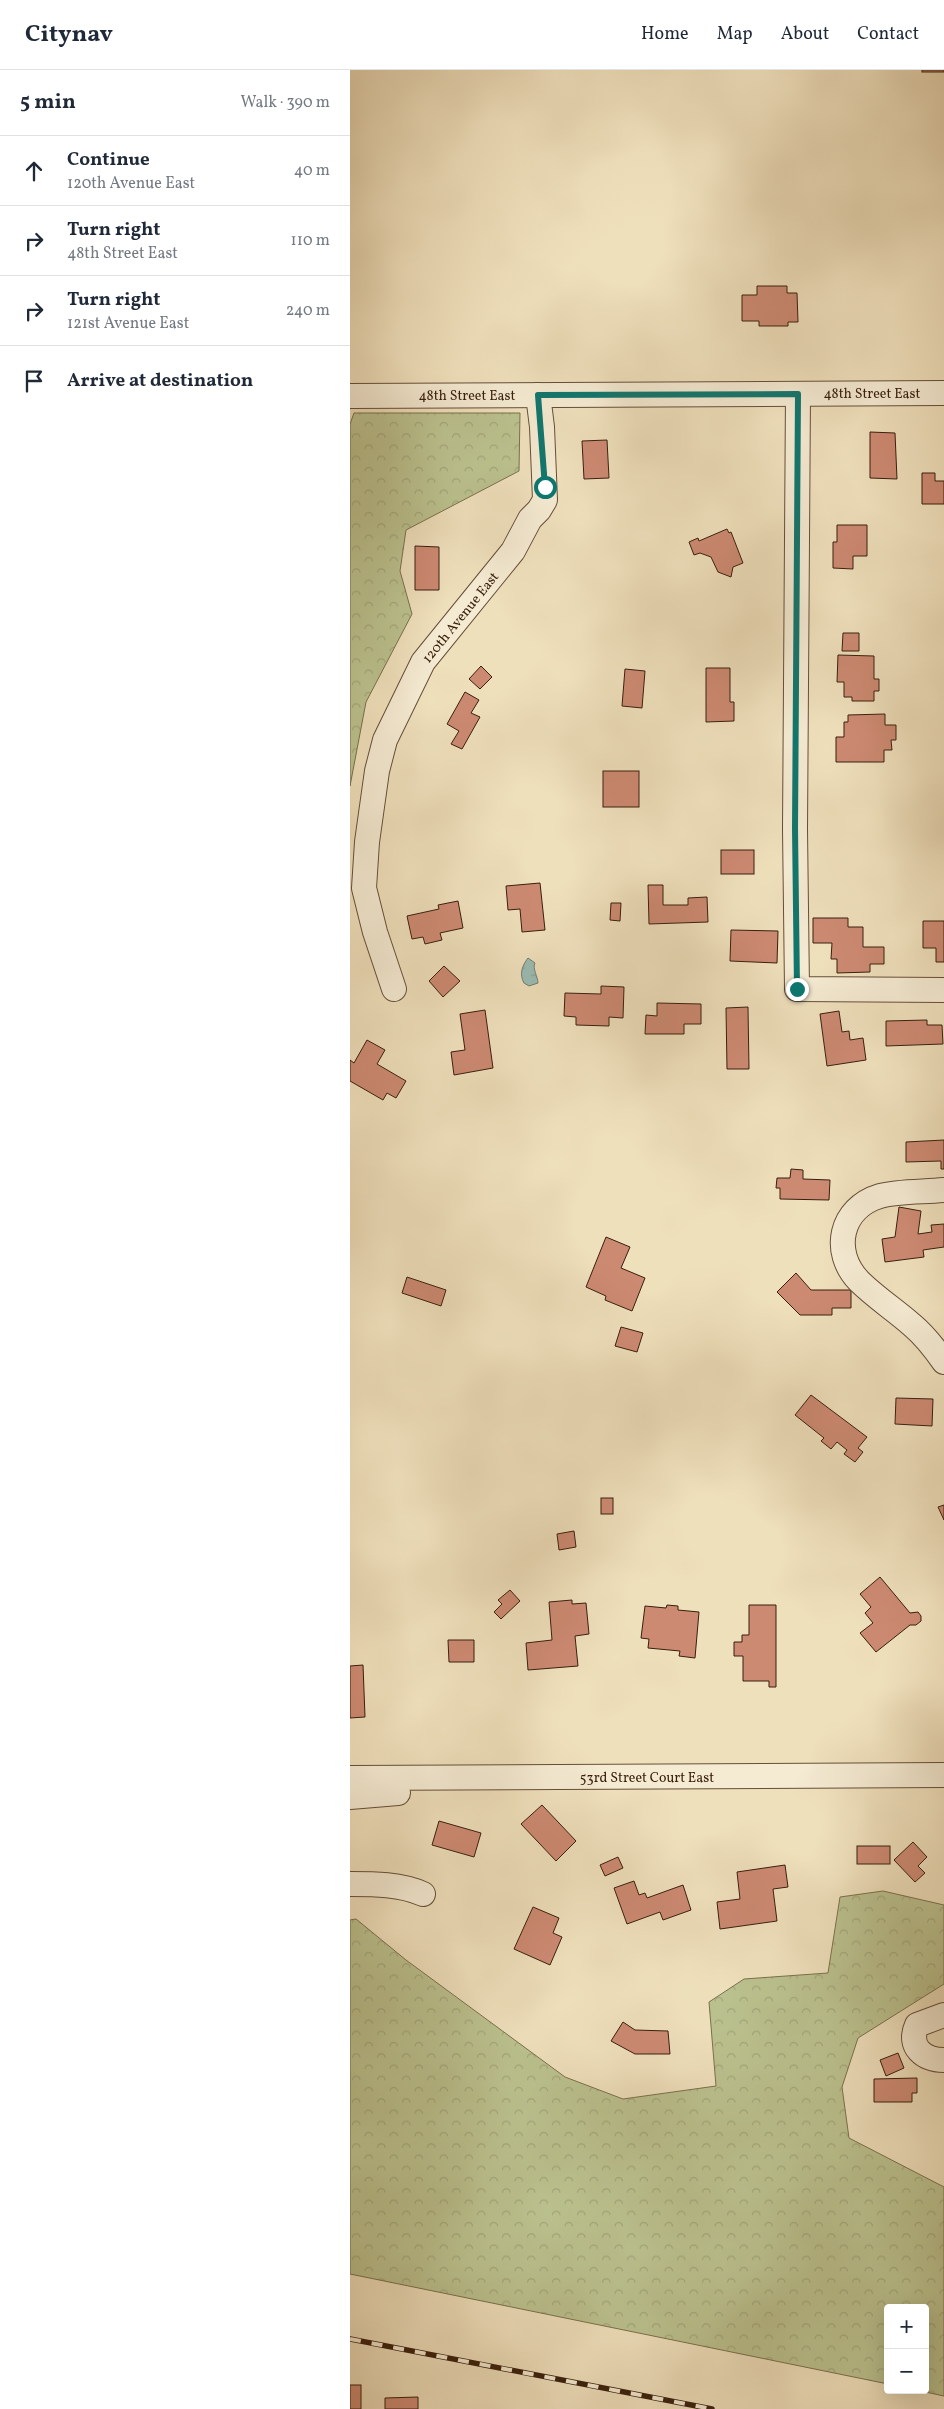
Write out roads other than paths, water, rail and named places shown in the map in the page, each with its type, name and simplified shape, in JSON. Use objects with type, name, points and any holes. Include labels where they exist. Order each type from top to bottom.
[{"type":"street","name":"48th Street East","points":[[350,396],[944,393]]},
{"type":"street","points":[[798,394],[795,819],[797,989],[944,990]]},
{"type":"street","name":"120th Avenue East","points":[[394,989],[375,932],[364,888],[367,842],[377,771],[385,740],[423,662],[513,551],[530,519],[540,510],[544,500],[542,427],[538,395]]},
{"type":"street","points":[[944,1190],[879,1196],[859,1208],[852,1215],[842,1233],[845,1255],[858,1280],[914,1326],[944,1362]]},
{"type":"street","name":"53rd Street Court East","points":[[350,1778],[944,1775]]},
{"type":"street","points":[[350,1797],[483,1785],[501,1778]]},
{"type":"street","points":[[350,1884],[369,1884],[412,1889],[424,1894]]},
{"type":"street","points":[[944,2016],[917,2025],[914,2032],[914,2041],[918,2050],[924,2056],[934,2060],[944,2060]]},
{"type":"water","points":[[528,958],[535,963],[534,967],[538,983],[529,986],[522,980],[521,973]]},
{"type":"railway","points":[[350,2339],[712,2409]]}]
